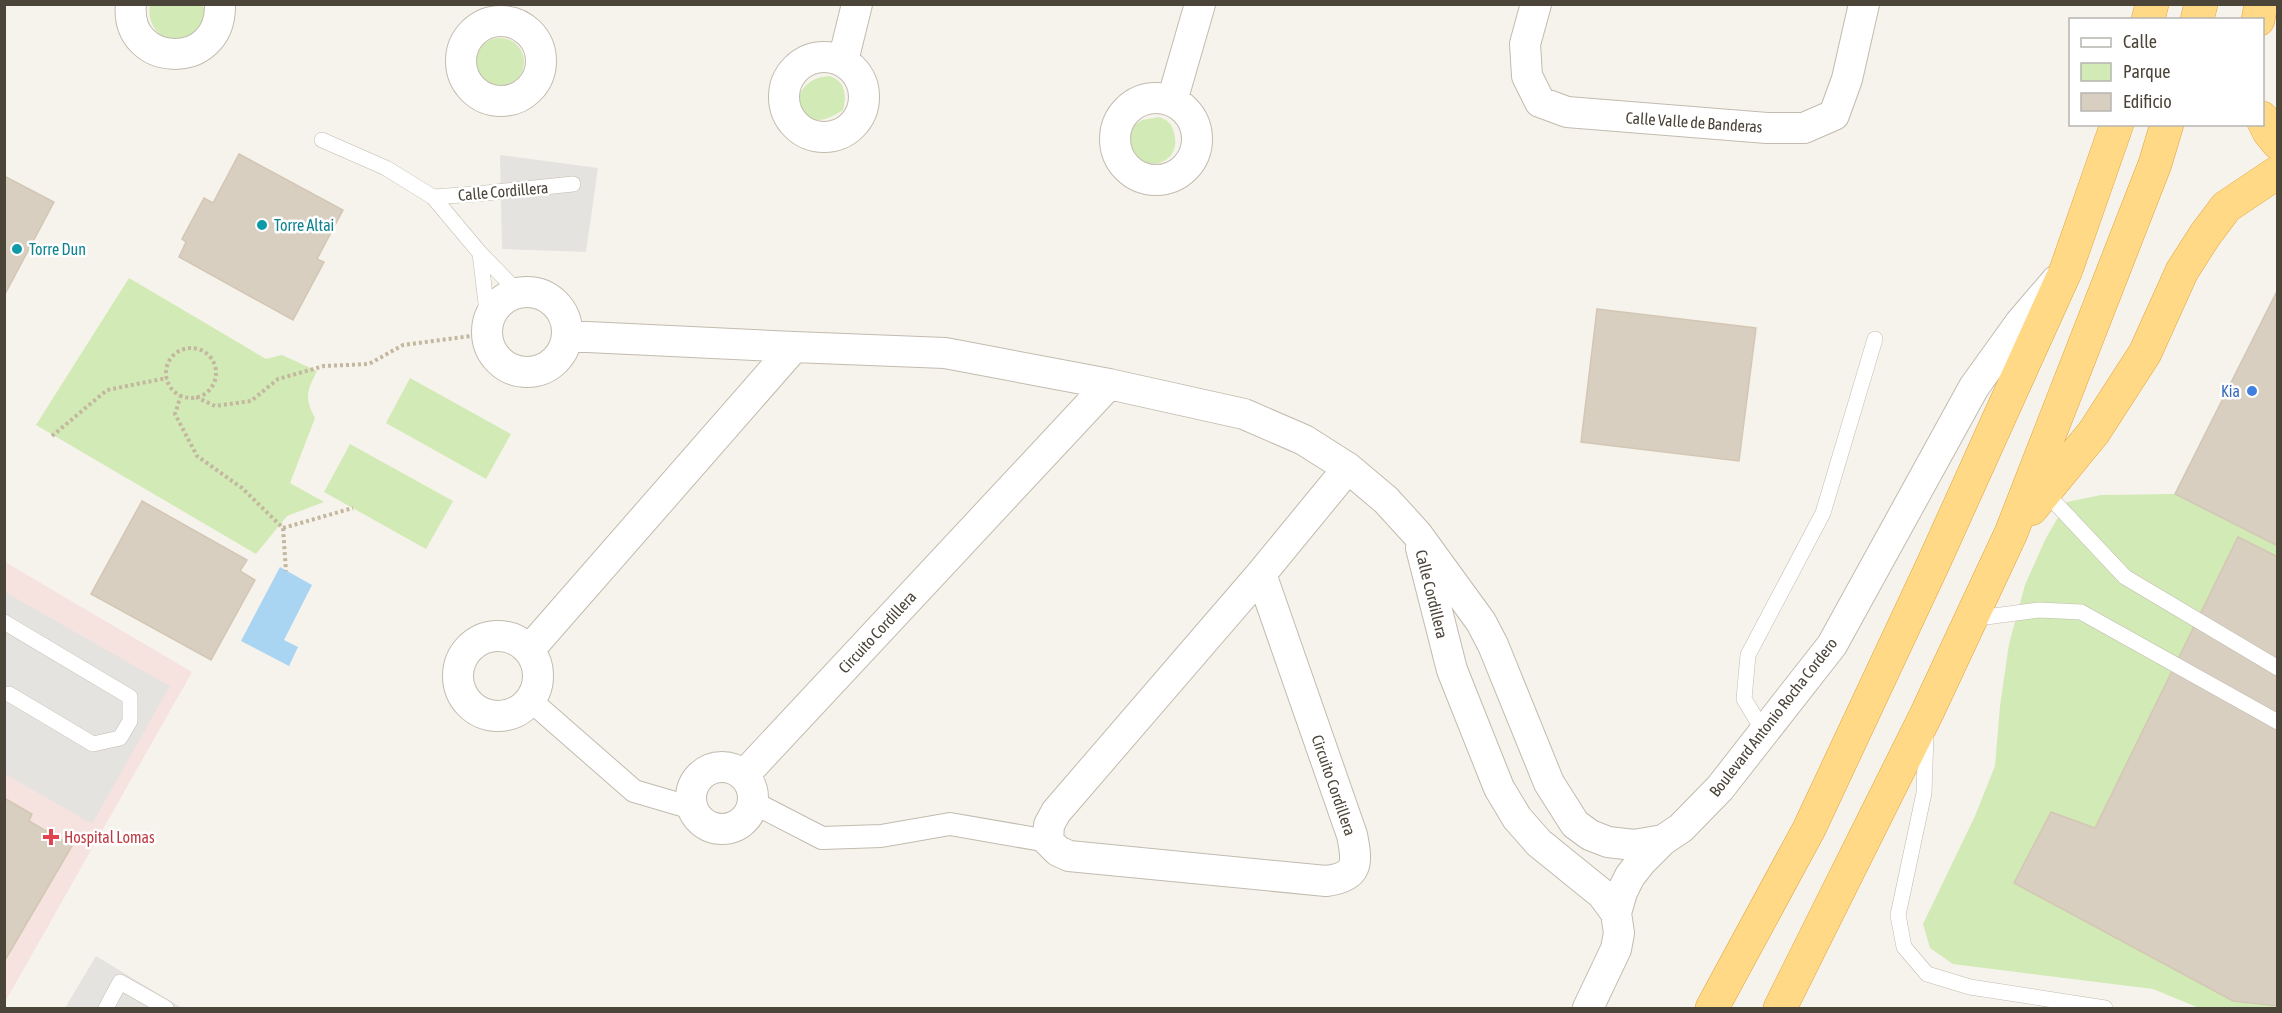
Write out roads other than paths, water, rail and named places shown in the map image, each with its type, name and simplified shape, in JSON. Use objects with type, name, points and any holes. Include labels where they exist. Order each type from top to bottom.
[{"type":"highway","points":[[2264,123],[2277,143]]},
{"type":"highway","points":[[1712,1008],[1809,830],[1934,562],[2066,270],[2116,126]]},
{"type":"highway","points":[[1780,1008],[1926,715],[2011,533],[2155,164],[2166,126]]},
{"type":"highway","points":[[2011,533],[2094,432],[2145,353],[2182,271],[2205,235],[2226,207],[2277,172]]},
{"type":"street","points":[[131,4],[133,27],[140,39],[151,48],[164,54],[179,55],[193,52],[205,45],[220,21],[220,4]]},
{"type":"street","points":[[843,61],[857,4]]},
{"type":"street","points":[[1172,101],[1200,4]]},
{"type":"street","name":"Calle Valle de Banderas","points":[[1536,4],[1525,44],[1527,76],[1540,102],[1567,112],[1767,128],[1804,128],[1834,115],[1847,79],[1864,4]]},
{"type":"street","name":"Boulevard Antonio Rocha Cordero","points":[[1588,1008],[1616,949],[1619,933],[1616,913],[1622,892],[1630,876],[1641,861],[1663,840],[1681,828],[1720,788],[1832,645],[1974,387],[2020,323],[2066,270]]},
{"type":"street","points":[[518,292],[536,292],[554,301],[564,317],[567,336],[564,348],[558,359],[548,367],[536,372],[522,373],[508,368],[497,360],[489,348],[487,327],[494,308],[518,292]]},
{"type":"street","points":[[567,336],[945,353],[1109,384],[1244,414],[1304,440],[1348,468],[1386,500],[1417,534]]},
{"type":"street","points":[[529,650],[794,348]]},
{"type":"street","name":"Circuito Cordillera","points":[[744,775],[1109,384]]},
{"type":"street","points":[[1048,841],[1049,825],[1056,812],[1261,574],[1348,468]]},
{"type":"street","name":"Calle Cordillera","points":[[1417,534],[1481,622],[1493,645],[1549,783],[1575,824],[1590,835],[1608,842],[1634,845],[1663,840]]},
{"type":"street","name":"Calle Cordillera","points":[[1417,534],[1452,670],[1498,788],[1517,818],[1539,843],[1602,894],[1616,913]]},
{"type":"street","name":"Circuito Cordillera","points":[[754,803],[822,838],[881,836],[950,824],[1048,841],[1058,851],[1069,856],[1326,881],[1338,880],[1349,875],[1355,866],[1356,852],[1352,835],[1261,574]]},
{"type":"street","points":[[493,635],[506,636],[519,641],[529,650],[535,661],[538,675],[530,700],[520,709],[496,716],[483,713],[472,706],[459,684],[458,670],[462,658],[470,647],[480,639],[493,635]]},
{"type":"street","points":[[530,700],[634,791],[692,808]]},
{"type":"street","points":[[726,766],[744,775],[754,793],[754,803],[744,821],[736,827],[716,829],[706,825],[698,818],[692,808],[692,787],[706,770],[726,766]]},
{"type":"lane","name":"Calle Cordillera","points":[[322,140],[386,168],[433,196],[480,253],[518,292]]},
{"type":"lane","name":"Calle Cordillera","points":[[433,196],[573,184]]},
{"type":"lane","points":[[480,253],[487,327]]},
{"type":"lane","points":[[1764,732],[1744,699],[1748,655],[1823,513],[1875,339]]},
{"type":"lane","points":[[2045,492],[2125,577],[2277,668]]},
{"type":"lane","points":[[1971,619],[2039,610],[2080,612],[2277,722]]},
{"type":"lane","points":[[4,622],[130,697],[130,721],[120,738],[93,744],[9,694]]},
{"type":"lane","points":[[1926,715],[1924,793],[1898,915],[1904,947],[1927,974],[1970,987],[2105,1008]]},
{"type":"lane","points":[[106,1008],[120,982],[166,1008]]},
{"type":"water","points":[[280,567],[312,585],[284,640],[298,647],[289,666],[241,641]]},
{"type":"place","name":"Torre Altai","points":[[262,225]]},
{"type":"place","name":"Torre Dun","points":[[17,249]]},
{"type":"place","name":"Kia","points":[[2252,391]]},
{"type":"place","name":"Hospital Lomas","points":[[51,837]]}]
